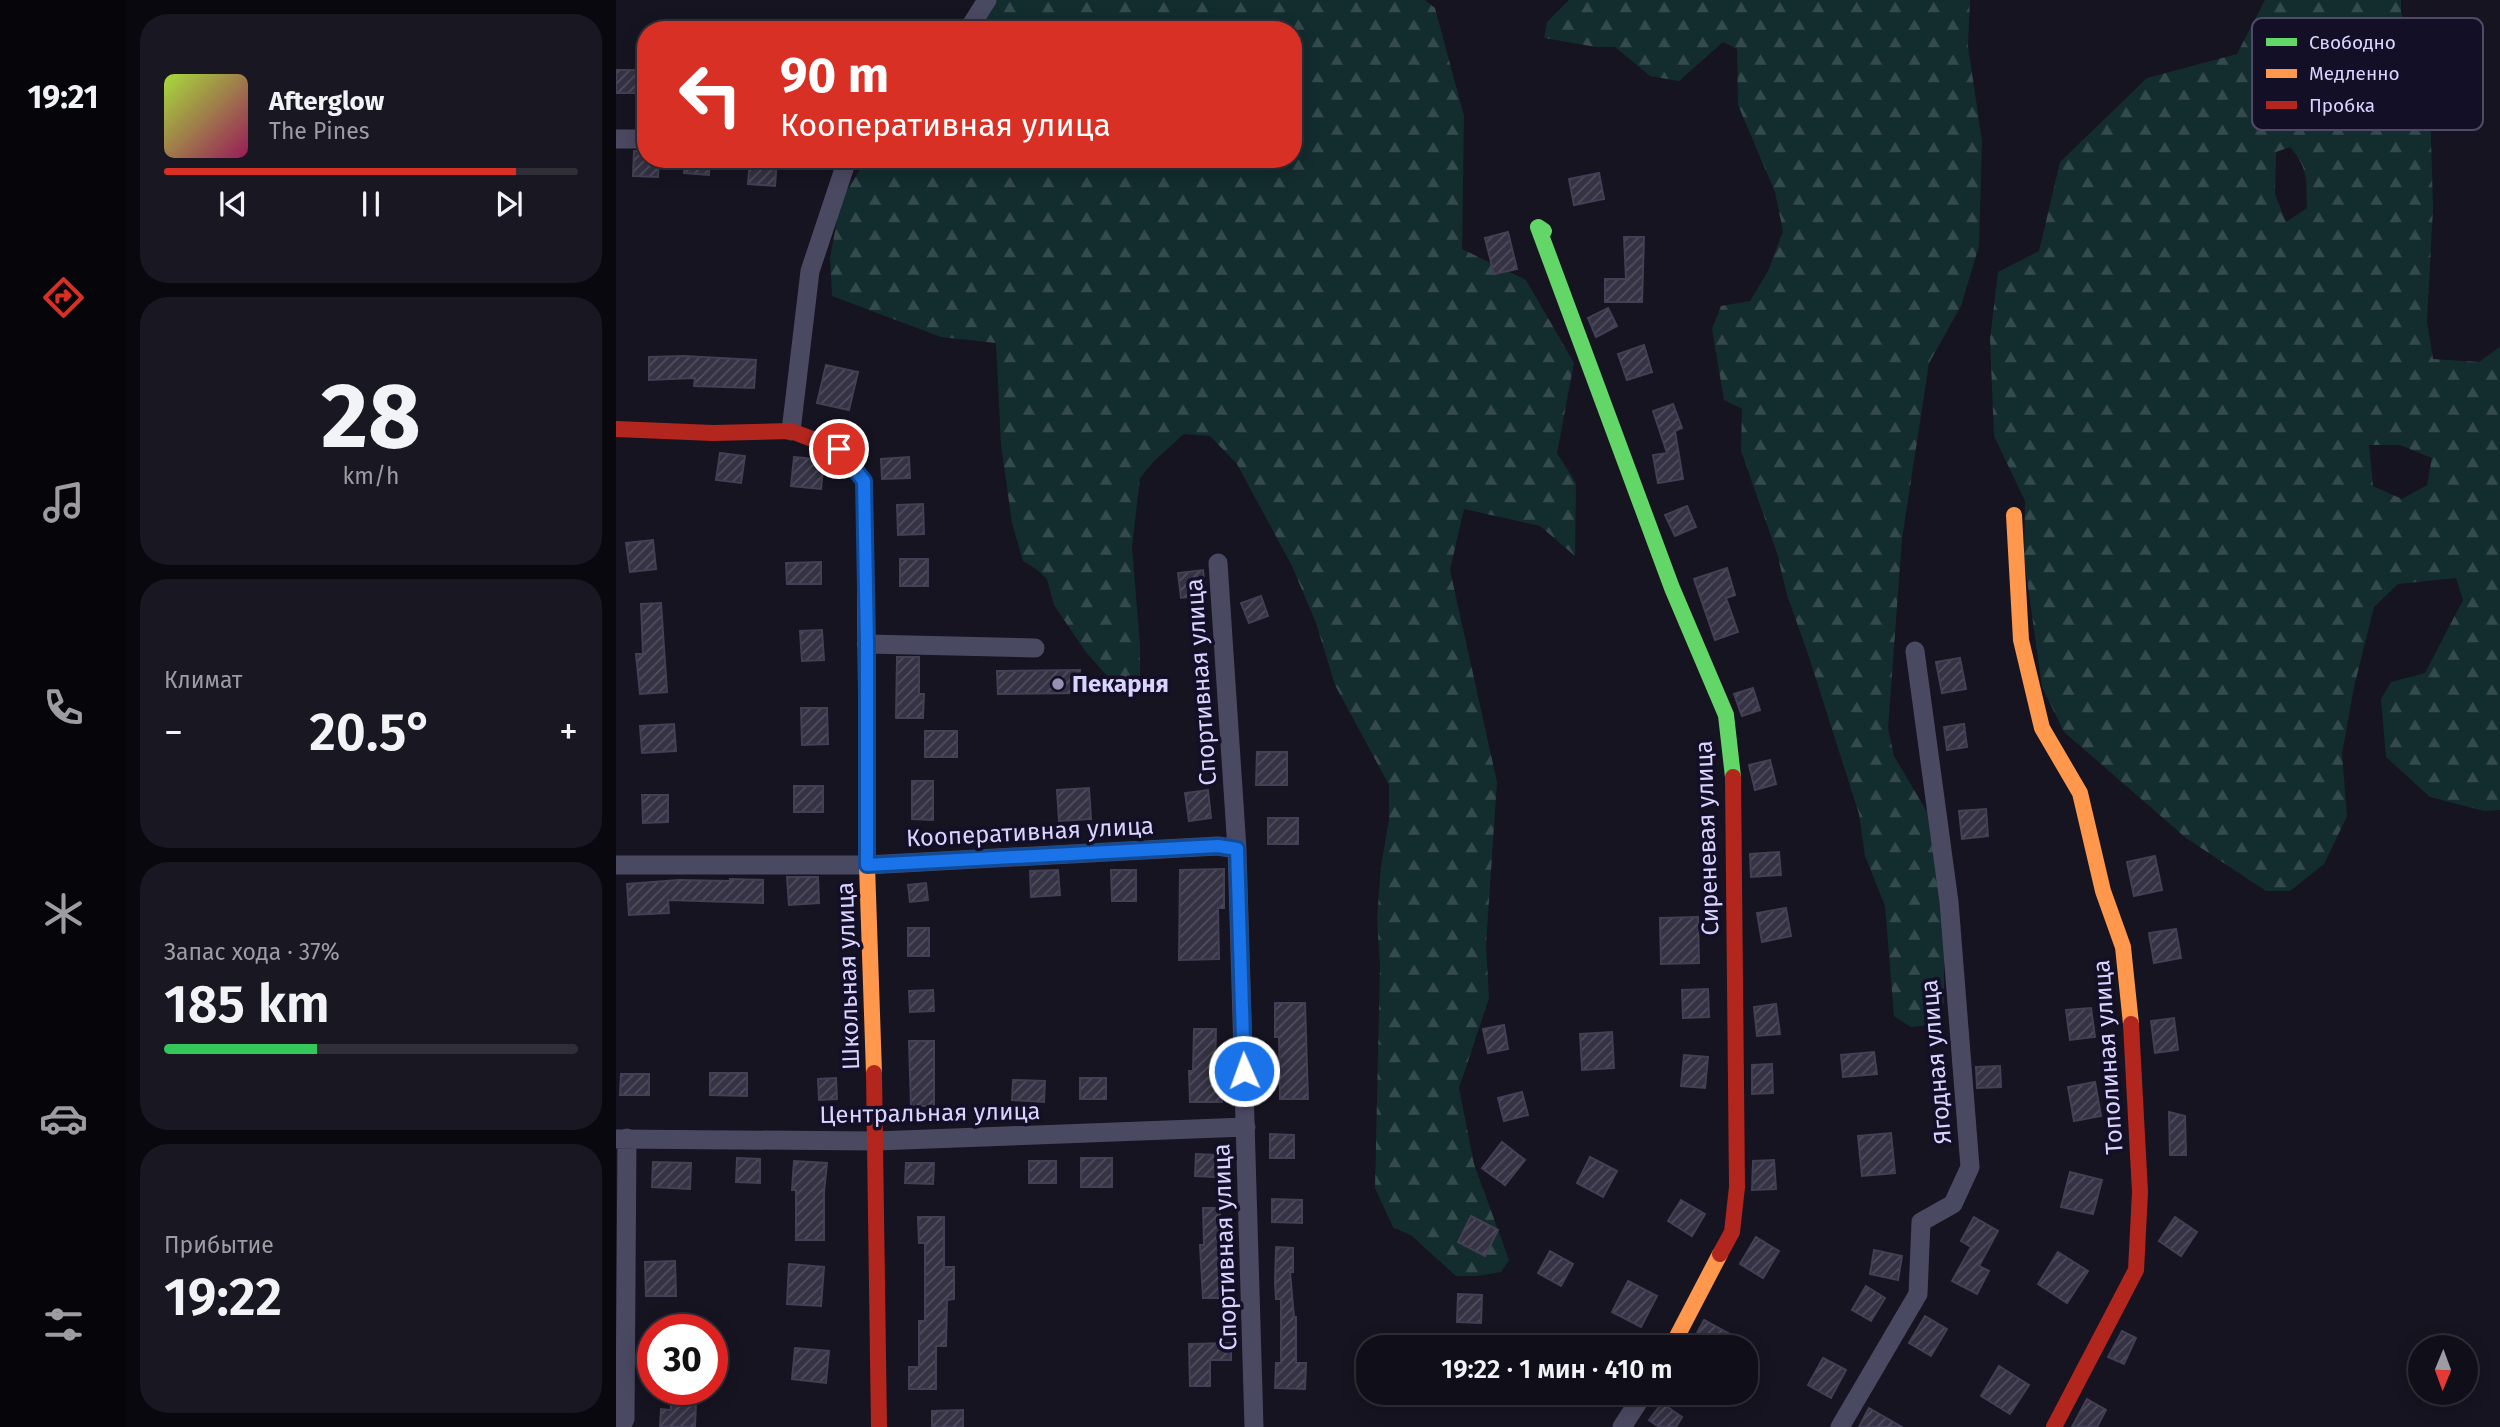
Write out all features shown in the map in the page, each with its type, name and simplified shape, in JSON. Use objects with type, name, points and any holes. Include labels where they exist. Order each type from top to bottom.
[{"type":"street","points":[[973,21],[986,0]]},
{"type":"street","points":[[616,139],[637,139]]},
{"type":"street","points":[[616,429],[713,433],[791,431],[810,271],[845,168]]},
{"type":"street","name":"Сиреневая улица","points":[[1544,230],[1538,227],[1672,588],[1726,715],[1733,779],[1737,911],[1737,1187],[1732,1232],[1678,1335]]},
{"type":"street","name":"Школьная улица","points":[[791,431],[839,449],[864,481],[867,865],[876,1141],[879,1427]]},
{"type":"street","name":"Тополиная улица","points":[[2014,515],[2021,640],[2042,728],[2080,793],[2103,891],[2123,947],[2130,1009],[2140,1192],[2136,1270],[2054,1427]]},
{"type":"street","name":"Спортивная улица","points":[[1218,563],[1237,849],[1254,1427]]},
{"type":"street","points":[[867,643],[1035,648]]},
{"type":"street","name":"Ягодная улица","points":[[1840,1427],[1918,1294],[1921,1222],[1953,1204],[1970,1167],[1948,902],[1915,651]]},
{"type":"street","name":"Кооперативная улица","points":[[616,865],[867,865],[1218,846],[1237,849]]},
{"type":"street","name":"Центральная улица","points":[[621,1139],[876,1141],[1246,1127]]},
{"type":"street","points":[[621,1139],[625,1419],[621,1427]]},
{"type":"street","points":[[1622,1427],[1636,1405]]},
{"type":"green space","points":[[984,0],[1425,0],[1435,8],[1464,116],[1462,249],[1526,280],[1574,363],[1557,453],[1576,483],[1575,556],[1540,526],[1464,509],[1450,570],[1497,782],[1486,945],[1489,998],[1459,1088],[1474,1164],[1509,1260],[1501,1272],[1456,1276],[1412,1236],[1393,1227],[1375,1188],[1380,966],[1377,919],[1381,866],[1389,820],[1389,785],[1335,685],[1316,623],[1292,566],[1237,464],[1210,436],[1184,434],[1154,461],[1140,478],[1132,547],[1140,679],[1125,683],[1108,677],[1085,651],[1054,605],[1047,579],[1023,561],[1012,523],[1001,445],[996,343],[941,337],[832,296],[830,258],[841,199],[861,168],[1302,168],[1302,21],[973,21]]},
{"type":"green space","points":[[1569,0],[1970,0],[1968,46],[1982,141],[1979,246],[1961,306],[1929,363],[1902,539],[1888,728],[1894,756],[1930,817],[1944,911],[1944,1003],[1930,1025],[1911,1027],[1894,1016],[1885,906],[1865,856],[1859,814],[1787,595],[1777,553],[1741,451],[1742,409],[1724,400],[1712,329],[1721,306],[1750,301],[1768,271],[1783,231],[1775,192],[1738,105],[1737,49],[1723,42],[1679,81],[1650,76],[1615,47],[1596,47],[1544,38],[1547,22]]},
{"type":"green space","points":[[2265,0],[2401,0],[2403,18],[2256,18]]},
{"type":"green space","points":[[2252,25],[2252,130],[2431,130],[2433,208],[2427,321],[2433,359],[2479,362],[2500,347],[2500,810],[2484,811],[2430,797],[2386,757],[2381,699],[2391,682],[2425,673],[2463,600],[2456,578],[2398,584],[2374,607],[2354,687],[2342,754],[2347,816],[2324,864],[2290,891],[2266,891],[2186,838],[2064,732],[2042,687],[2024,558],[2025,501],[1994,436],[1990,339],[1998,272],[2039,251],[2060,162],[2147,78],[2237,54]],"holes":[[[2290,147],[2301,162],[2306,182],[2307,208],[2286,222],[2275,194],[2276,152]],[[2369,445],[2400,445],[2432,458],[2427,485],[2402,499],[2373,486]]]},
{"type":"building","points":[[616,70],[637,70],[637,93],[616,93]]},
{"type":"building","points":[[634,151],[637,151],[637,168],[658,168],[658,177],[633,176]]},
{"type":"building","points":[[684,168],[709,168],[709,175],[684,173]]},
{"type":"building","points":[[749,168],[776,168],[775,186],[748,184]]},
{"type":"building","points":[[1599,173],[1604,199],[1574,205],[1569,179]]},
{"type":"building","points":[[1508,232],[1517,269],[1494,274],[1485,238]]},
{"type":"building","points":[[1624,237],[1644,237],[1642,302],[1605,302],[1605,279],[1626,279]]},
{"type":"building","points":[[1608,308],[1617,326],[1596,337],[1588,318]]},
{"type":"building","points":[[1644,345],[1652,372],[1627,380],[1618,354]]},
{"type":"building","points":[[649,357],[756,360],[754,388],[694,386],[695,378],[649,380]]},
{"type":"building","points":[[826,365],[858,372],[849,410],[817,403]]},
{"type":"building","points":[[1673,404],[1682,428],[1675,431],[1683,479],[1658,483],[1653,455],[1667,453],[1653,411]]},
{"type":"building","points":[[720,453],[745,456],[741,483],[716,480]]},
{"type":"building","points":[[794,457],[824,460],[821,489],[791,486]]},
{"type":"building","points":[[909,457],[910,478],[882,479],[881,459]]},
{"type":"building","points":[[923,504],[924,534],[898,535],[897,505]]},
{"type":"building","points":[[1687,506],[1696,527],[1675,536],[1665,515]]},
{"type":"building","points":[[653,540],[656,569],[630,572],[626,543]]},
{"type":"building","points":[[900,559],[928,559],[928,586],[900,586]]},
{"type":"building","points":[[821,562],[821,584],[787,584],[786,563]]},
{"type":"building","points":[[1727,568],[1735,595],[1726,598],[1738,632],[1715,640],[1694,579]]},
{"type":"building","points":[[1203,570],[1206,595],[1181,598],[1178,573]]},
{"type":"building","points":[[1261,596],[1268,616],[1249,623],[1241,603]]},
{"type":"building","points":[[661,603],[667,692],[640,694],[636,654],[643,654],[641,604]]},
{"type":"building","points":[[822,630],[824,660],[802,661],[800,631]]},
{"type":"building","points":[[897,657],[919,657],[919,694],[924,694],[923,718],[896,718]]},
{"type":"building","points":[[1960,658],[1966,689],[1942,693],[1936,662]]},
{"type":"building","points":[[1080,670],[1080,693],[998,694],[997,671]]},
{"type":"building","points":[[1753,688],[1760,710],[1742,716],[1734,694]]},
{"type":"building","points":[[801,708],[827,708],[828,744],[802,745]]},
{"type":"building","points":[[674,724],[676,751],[642,753],[640,726]]},
{"type":"building","points":[[1964,724],[1967,747],[1947,750],[1944,727]]},
{"type":"building","points":[[925,731],[957,731],[957,757],[925,757]]},
{"type":"building","points":[[1257,752],[1287,752],[1287,785],[1256,785]]},
{"type":"building","points":[[1770,760],[1776,784],[1755,790],[1749,765]]},
{"type":"building","points":[[912,781],[933,781],[933,820],[912,819]]},
{"type":"building","points":[[794,786],[823,786],[823,812],[794,812]]},
{"type":"building","points":[[1089,788],[1091,819],[1059,821],[1057,790]]},
{"type":"building","points":[[1208,790],[1211,818],[1189,821],[1185,793]]},
{"type":"building","points":[[642,795],[668,795],[668,822],[643,823]]},
{"type":"building","points":[[1986,809],[1988,836],[1962,839],[1959,811]]},
{"type":"building","points":[[1268,818],[1298,818],[1298,844],[1268,844]]},
{"type":"building","points":[[1779,852],[1781,875],[1751,877],[1750,854]]},
{"type":"building","points":[[2155,856],[2162,890],[2134,896],[2127,862]]},
{"type":"building","points":[[1224,869],[1224,908],[1218,908],[1219,959],[1179,960],[1180,870]]},
{"type":"building","points":[[1058,870],[1060,895],[1031,897],[1030,871]]},
{"type":"building","points":[[1111,870],[1136,870],[1136,901],[1112,901]]},
{"type":"building","points":[[787,877],[818,877],[819,903],[789,905]]},
{"type":"building","points":[[763,880],[763,903],[668,900],[669,913],[629,915],[627,884]]},
{"type":"building","points":[[926,883],[928,900],[910,902],[908,885]]},
{"type":"building","points":[[1786,908],[1791,936],[1762,942],[1757,913]]},
{"type":"building","points":[[1698,917],[1699,963],[1661,964],[1660,918]]},
{"type":"building","points":[[908,928],[929,928],[929,956],[908,956]]},
{"type":"building","points":[[2176,929],[2181,958],[2154,963],[2149,933]]},
{"type":"building","points":[[1708,989],[1709,1017],[1683,1018],[1682,990]]},
{"type":"building","points":[[933,990],[934,1011],[910,1012],[909,991]]},
{"type":"building","points":[[1275,1003],[1305,1003],[1308,1099],[1280,1099],[1279,1037],[1275,1037]]},
{"type":"building","points":[[1776,1004],[1780,1034],[1757,1036],[1754,1007]]},
{"type":"building","points":[[2091,1008],[2095,1037],[2070,1040],[2066,1010]]},
{"type":"building","points":[[2174,1018],[2178,1050],[2155,1053],[2151,1021]]},
{"type":"building","points":[[1504,1025],[1508,1049],[1488,1053],[1483,1029]]},
{"type":"building","points":[[1194,1029],[1216,1029],[1215,1071],[1221,1071],[1222,1102],[1190,1102],[1189,1071],[1193,1071]]},
{"type":"building","points":[[1612,1032],[1614,1068],[1582,1070],[1580,1034]]},
{"type":"building","points":[[909,1041],[934,1041],[934,1106],[911,1106]]},
{"type":"building","points":[[1874,1052],[1877,1074],[1843,1077],[1841,1055]]},
{"type":"building","points":[[1684,1055],[1708,1057],[1705,1088],[1681,1086]]},
{"type":"building","points":[[1772,1064],[1773,1093],[1752,1094],[1752,1065]]},
{"type":"building","points":[[2000,1066],[2001,1087],[1977,1088],[1976,1067]]},
{"type":"building","points":[[710,1073],[747,1073],[747,1096],[710,1095]]},
{"type":"building","points":[[621,1074],[649,1074],[649,1095],[620,1095]]},
{"type":"building","points":[[836,1078],[837,1099],[819,1100],[818,1079]]},
{"type":"building","points":[[1080,1078],[1106,1078],[1106,1099],[1080,1099]]},
{"type":"building","points":[[1013,1080],[1045,1081],[1044,1102],[1012,1100]]},
{"type":"building","points":[[2095,1082],[2101,1116],[2074,1121],[2068,1087]]},
{"type":"building","points":[[1522,1092],[1528,1115],[1504,1121],[1498,1098]]},
{"type":"building","points":[[2169,1112],[2185,1116],[2186,1155],[2170,1155]]},
{"type":"building","points":[[1891,1133],[1895,1173],[1862,1176],[1858,1136]]},
{"type":"building","points":[[1270,1134],[1294,1135],[1294,1158],[1270,1158]]},
{"type":"building","points":[[1502,1142],[1525,1160],[1505,1185],[1482,1168]]},
{"type":"building","points":[[1196,1154],[1216,1155],[1215,1177],[1195,1176]]},
{"type":"building","points":[[1590,1157],[1617,1171],[1603,1197],[1577,1183]]},
{"type":"building","points":[[737,1158],[760,1159],[760,1183],[736,1182]]},
{"type":"building","points":[[1081,1158],[1112,1158],[1112,1187],[1081,1187]]},
{"type":"building","points":[[1774,1160],[1776,1189],[1752,1190],[1753,1161]]},
{"type":"building","points":[[794,1161],[827,1163],[824,1240],[796,1240],[796,1190],[792,1190]]},
{"type":"building","points":[[1029,1161],[1056,1161],[1056,1183],[1029,1183]]},
{"type":"building","points":[[653,1162],[691,1163],[690,1189],[652,1187]]},
{"type":"building","points":[[906,1163],[934,1163],[933,1184],[905,1183]]},
{"type":"building","points":[[2070,1172],[2102,1180],[2093,1214],[2061,1207]]},
{"type":"building","points":[[1272,1199],[1302,1200],[1302,1223],[1272,1222]]},
{"type":"building","points":[[1681,1200],[1705,1214],[1692,1236],[1668,1221]]},
{"type":"building","points":[[1203,1208],[1220,1208],[1219,1298],[1203,1298],[1200,1245],[1204,1245]]},
{"type":"building","points":[[1471,1216],[1498,1230],[1485,1256],[1458,1242]]},
{"type":"building","points":[[918,1217],[944,1217],[944,1267],[954,1267],[954,1299],[947,1300],[946,1346],[936,1346],[936,1389],[909,1389],[909,1367],[919,1367],[919,1321],[925,1321],[925,1243],[919,1243]]},
{"type":"building","points":[[1974,1217],[1998,1231],[1979,1266],[1989,1271],[1977,1294],[1952,1281],[1971,1247],[1961,1241]]},
{"type":"building","points":[[2175,1217],[2197,1232],[2181,1256],[2159,1241]]},
{"type":"building","points":[[1756,1237],[1779,1251],[1763,1278],[1740,1264]]},
{"type":"building","points":[[1276,1247],[1293,1248],[1293,1272],[1290,1272],[1296,1317],[1296,1363],[1306,1363],[1305,1389],[1275,1388],[1276,1363],[1281,1363],[1281,1299],[1276,1299]]},
{"type":"building","points":[[1874,1250],[1902,1256],[1898,1280],[1870,1274]]},
{"type":"building","points":[[1550,1251],[1573,1264],[1561,1286],[1538,1273]]},
{"type":"building","points":[[2058,1252],[2088,1271],[2067,1303],[2038,1284]]},
{"type":"building","points":[[675,1261],[676,1296],[646,1296],[645,1262]]},
{"type":"building","points":[[789,1264],[824,1267],[821,1306],[787,1304]]},
{"type":"building","points":[[1628,1281],[1657,1296],[1641,1327],[1612,1312]]},
{"type":"building","points":[[1866,1286],[1885,1298],[1871,1321],[1852,1310]]},
{"type":"building","points":[[1458,1294],[1482,1295],[1481,1323],[1457,1322]]},
{"type":"building","points":[[1925,1316],[1947,1329],[1931,1356],[1909,1343]]},
{"type":"building","points":[[1704,1320],[1731,1335],[1696,1335]]},
{"type":"building","points":[[2122,1331],[2136,1338],[2124,1364],[2108,1357]]},
{"type":"building","points":[[1231,1343],[1231,1360],[1210,1360],[1210,1386],[1190,1386],[1189,1344]]},
{"type":"building","points":[[795,1348],[829,1351],[826,1383],[792,1379]]},
{"type":"building","points":[[1823,1358],[1846,1370],[1831,1398],[1808,1385]]},
{"type":"building","points":[[1999,1366],[2029,1385],[2010,1414],[1981,1396]]},
{"type":"building","points":[[2087,1399],[2106,1410],[2097,1427],[2072,1427]]},
{"type":"building","points":[[671,1405],[696,1405],[695,1427],[660,1427],[661,1409],[671,1410]]},
{"type":"building","points":[[1660,1405],[1665,1405],[1682,1417],[1676,1427],[1659,1427],[1649,1420]]},
{"type":"building","points":[[1869,1408],[1902,1427],[1859,1427]]},
{"type":"building","points":[[963,1410],[963,1427],[932,1427],[932,1411]]},
{"type":"traffic: fast","points":[[1544,231],[1538,227],[1672,588],[1726,715],[1733,777]]},
{"type":"traffic: slow","points":[[2014,515],[2021,640],[2042,728],[2080,793],[2103,891],[2123,947],[2131,1024]]},
{"type":"traffic: slow","points":[[865,517],[867,865],[874,1073]]},
{"type":"traffic: slow","points":[[1678,1335],[1720,1254]]},
{"type":"traffic: jam","points":[[616,429],[713,433],[791,431],[839,449],[864,481],[865,517]]},
{"type":"traffic: jam","points":[[1720,1254],[1732,1232],[1737,1187],[1733,777]]},
{"type":"traffic: jam","points":[[2054,1427],[2136,1270],[2140,1192],[2131,1024]]},
{"type":"traffic: jam","points":[[874,1073],[879,1427]]},
{"type":"place","name":"Пекарня","points":[[1058,684]]},
{"type":"route","points":[[839,449],[864,481],[867,865],[1218,846],[1237,849],[1244,1071]]}]
